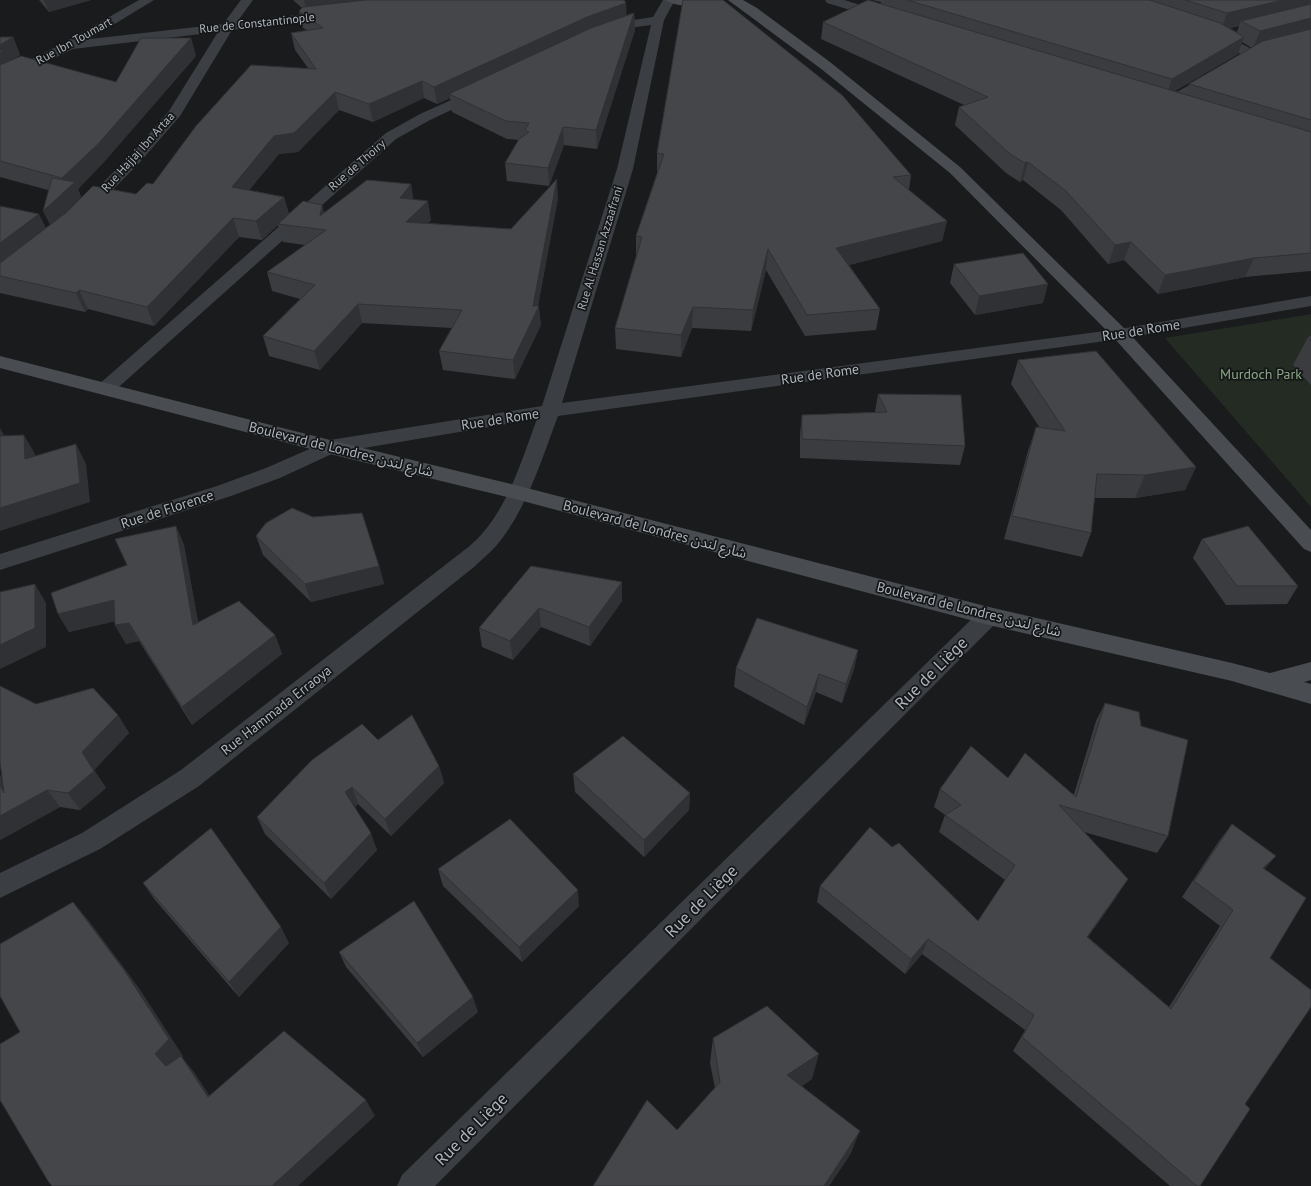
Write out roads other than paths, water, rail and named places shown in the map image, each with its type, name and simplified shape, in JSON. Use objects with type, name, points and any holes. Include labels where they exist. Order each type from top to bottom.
[{"type":"street","name":"Rue Ibn Toumart","points":[[0,81],[70,45],[148,0]]},
{"type":"street","name":"Rue Hajjaj Ibn Artaa","points":[[73,221],[124,169],[175,113],[228,26],[247,0]]},
{"type":"street","points":[[671,0],[695,3],[730,0]]},
{"type":"street","name":"Rue Al Hassan Azzaafrani","points":[[519,493],[550,411],[625,169],[658,20],[671,0]]},
{"type":"street","points":[[734,0],[753,11],[825,65],[955,170],[1120,334],[1311,544]]},
{"type":"street","points":[[830,0],[895,19]]},
{"type":"street","name":"Rue de Constantinople","points":[[70,45],[344,14]]},
{"type":"street","points":[[593,38],[626,26],[658,20]]},
{"type":"street","points":[[1198,29],[1220,36],[1251,54]]},
{"type":"street","points":[[1220,36],[1235,32]]},
{"type":"street","points":[[1238,61],[1251,54],[1266,50]]},
{"type":"street","points":[[1167,103],[1225,69]]},
{"type":"street","name":"Rue de Thoiry","points":[[105,389],[391,136],[425,117],[488,87]]},
{"type":"street","points":[[1152,98],[1182,107]]},
{"type":"street","name":"Rue de Rome","points":[[330,447],[550,411],[1120,334],[1311,301]]},
{"type":"street","name":"Boulevard de Londres شارع لندن","points":[[0,362],[330,447],[519,493],[989,616],[1271,682],[1311,694]]},
{"type":"street","name":"Rue de Florence","points":[[0,562],[224,491],[273,472],[330,447]]},
{"type":"street","name":"Rue Hammada Erraoya","points":[[0,886],[91,841],[190,778],[477,551],[488,541],[503,521],[519,493]]},
{"type":"street","name":"Rue de Liège","points":[[413,1186],[989,616]]},
{"type":"street","points":[[1271,682],[1311,671]]},
{"type":"park label","name":"Murdoch Park","points":[[1261,374]]}]
